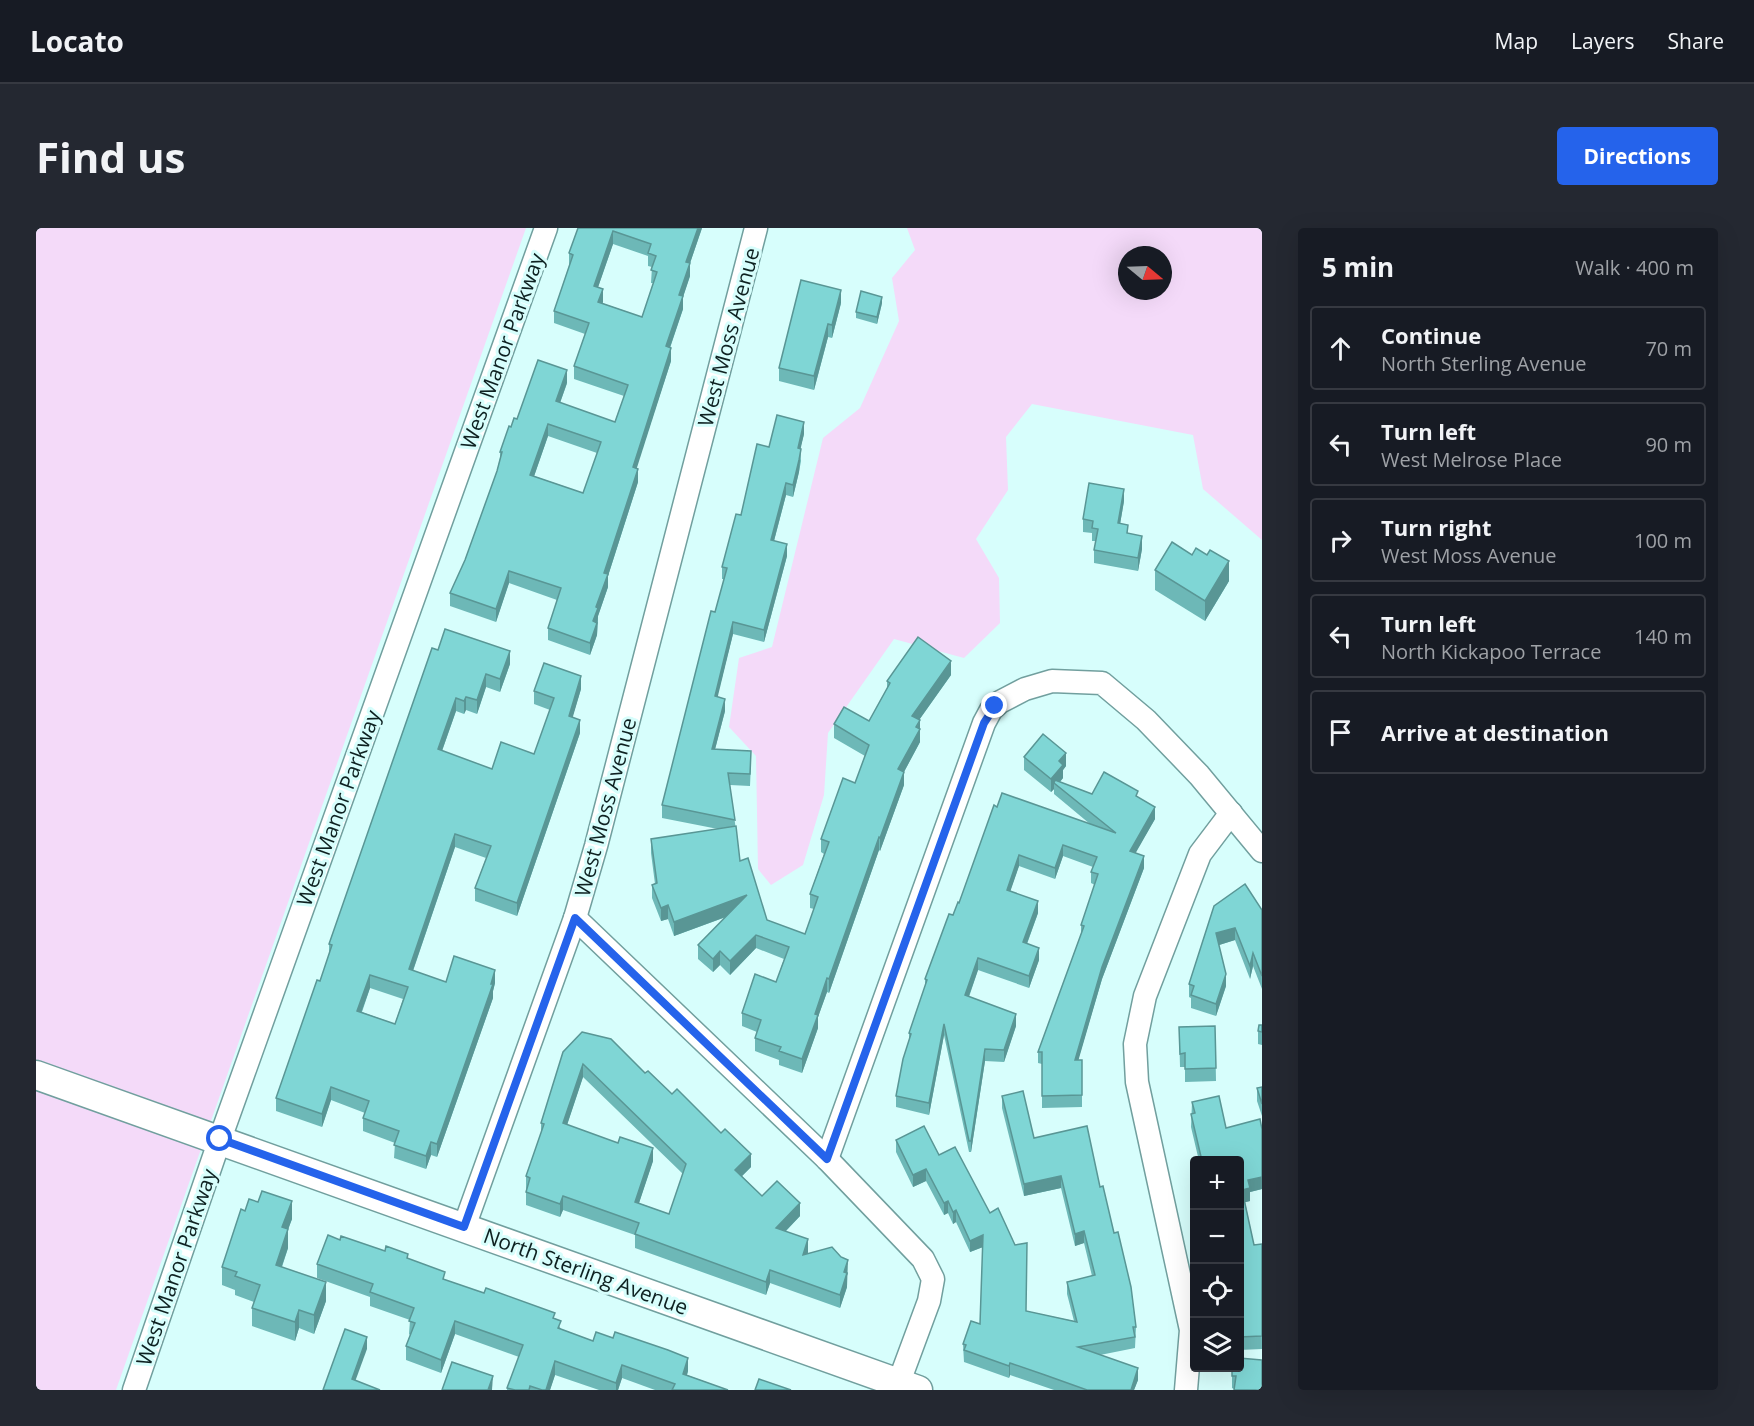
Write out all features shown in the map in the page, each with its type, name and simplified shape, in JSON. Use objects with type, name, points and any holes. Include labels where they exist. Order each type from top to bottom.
[{"type":"street","name":"West Manor Parkway","points":[[134,1390],[220,1139],[546,228]]},
{"type":"street","name":"West Moss Avenue","points":[[756,228],[596,846],[575,918],[827,1159],[923,1259],[933,1279],[904,1388]]},
{"type":"street","points":[[827,1159],[984,723],[1000,702],[1025,689],[1052,681],[1102,683],[1146,720],[1199,775],[1262,851]]},
{"type":"street","points":[[1186,1390],[1191,1330],[1137,1082],[1135,1044],[1145,996],[1200,854],[1231,813]]},
{"type":"street","points":[[464,1227],[575,918]]},
{"type":"street","name":"North Sterling Avenue","points":[[36,1075],[220,1139],[904,1388]]},
{"type":"shaded area","points":[[36,228],[526,228],[116,1390],[36,1390]]},
{"type":"shaded area","points":[[907,228],[1262,228],[1262,540],[1203,489],[1193,435],[1032,404],[1006,437],[1008,490],[976,539],[999,578],[1000,623],[964,658],[894,639],[828,733],[824,795],[803,865],[771,885],[758,869],[756,756],[729,727],[739,658],[772,647],[823,438],[860,408],[899,321],[892,278],[915,250]]},
{"type":"building","points":[[578,228],[698,228],[686,262],[690,263],[679,295],[683,296],[666,346],[671,348],[633,467],[638,469],[604,573],[608,574],[596,607],[598,608],[593,621],[597,623],[590,643],[548,628],[561,588],[509,571],[496,609],[450,593],[465,560],[497,471],[502,452],[500,452],[509,426],[511,427],[514,418],[517,419],[538,360],[567,370],[556,401],[615,422],[628,385],[574,366],[589,323],[554,311],[573,255],[569,253]],"holes":[[[613,231],[651,244],[648,253],[656,256],[651,270],[657,272],[642,317],[598,302],[603,289],[594,286]],[[548,424],[601,442],[583,493],[530,475]]]},
{"type":"building","points":[[801,280],[841,290],[832,325],[828,324],[814,376],[779,368]]},
{"type":"building","points":[[861,291],[882,297],[877,317],[856,312]]},
{"type":"building","points":[[777,415],[804,422],[793,485],[786,483],[771,540],[787,544],[764,630],[733,622],[715,696],[725,699],[712,749],[751,751],[750,774],[728,773],[735,820],[662,805],[711,611],[715,612],[727,568],[722,567],[736,514],[741,515],[757,444],[769,447]]},
{"type":"building","points":[[1089,483],[1124,489],[1118,523],[1128,525],[1127,533],[1142,536],[1138,558],[1094,550],[1098,529],[1092,528],[1093,521],[1083,519]]},
{"type":"building","points":[[1172,542],[1192,555],[1196,548],[1207,555],[1210,550],[1229,561],[1205,601],[1155,570]]},
{"type":"building","points":[[445,629],[510,651],[500,679],[486,674],[477,700],[466,697],[464,701],[456,698],[438,749],[492,769],[501,742],[534,754],[554,698],[534,691],[544,663],[581,676],[569,716],[580,720],[517,903],[475,888],[491,846],[455,834],[409,969],[446,982],[454,956],[495,970],[491,984],[493,984],[437,1144],[431,1142],[426,1156],[394,1145],[399,1131],[363,1118],[369,1101],[331,1087],[322,1114],[276,1098],[317,980],[320,981],[332,945],[329,944],[432,648],[438,650]],"holes":[[[370,975],[408,987],[395,1024],[357,1011]]]},
{"type":"building","points":[[918,637],[951,661],[912,716],[920,720],[916,727],[920,729],[898,769],[904,772],[829,979],[827,978],[815,1014],[818,1015],[802,1059],[779,1051],[781,1047],[755,1038],[761,1020],[742,1013],[755,974],[776,982],[789,947],[756,935],[730,961],[720,951],[713,959],[698,945],[747,895],[674,922],[668,905],[661,908],[652,885],[657,883],[651,839],[736,826],[740,861],[748,858],[767,920],[805,934],[818,897],[810,894],[829,842],[821,839],[843,778],[855,783],[869,745],[834,724],[844,707],[869,721],[890,683],[887,681]]},
{"type":"building","points":[[1043,734],[1066,753],[1059,761],[1063,765],[1051,779],[1024,757]]},
{"type":"building","points":[[1104,772],[1138,791],[1136,796],[1155,807],[1130,851],[1144,856],[1102,967],[1075,1060],[1082,1060],[1082,1095],[1042,1096],[1042,1052],[1038,1052],[1084,926],[1081,925],[1098,874],[1091,872],[1097,857],[1063,845],[1055,868],[1019,855],[1007,890],[1038,901],[1023,942],[1039,948],[1029,976],[978,958],[965,995],[1016,1014],[1004,1050],[985,1049],[971,1141],[969,1141],[944,1024],[929,1103],[896,1096],[903,1059],[911,1034],[909,1033],[927,980],[925,979],[949,914],[953,915],[959,903],[994,805],[997,807],[1002,793],[1116,833],[1054,783],[1055,780],[1092,794]]},
{"type":"building","points":[[1245,884],[1262,910],[1262,976],[1253,953],[1250,966],[1235,928],[1216,933],[1226,974],[1216,1004],[1191,995],[1194,986],[1189,984],[1214,906]]},
{"type":"building","points":[[1259,1025],[1262,1025],[1262,1032],[1258,1031]]},
{"type":"building","points":[[1215,1026],[1216,1068],[1185,1069],[1185,1053],[1180,1054],[1179,1027]]},
{"type":"building","points":[[582,1032],[611,1039],[645,1073],[648,1071],[672,1094],[677,1089],[721,1133],[725,1129],[751,1154],[735,1170],[762,1196],[777,1181],[800,1203],[776,1228],[808,1239],[803,1255],[832,1247],[841,1257],[848,1260],[844,1272],[847,1273],[840,1295],[770,1270],[766,1282],[635,1234],[639,1223],[563,1196],[560,1204],[526,1192],[530,1178],[526,1176],[544,1124],[541,1123],[563,1052]],"holes":[[[583,1064],[686,1164],[669,1214],[635,1202],[653,1148],[620,1137],[618,1143],[563,1123]]]},
{"type":"building","points":[[1262,1087],[1262,1104],[1257,1088]]},
{"type":"building","points":[[1023,1091],[1034,1138],[1087,1126],[1100,1187],[1103,1186],[1114,1233],[1118,1232],[1131,1287],[1136,1327],[1133,1327],[1135,1337],[1078,1347],[1138,1368],[1131,1390],[1087,1390],[1010,1363],[1009,1366],[964,1350],[966,1345],[963,1344],[971,1321],[980,1324],[983,1235],[970,1241],[956,1210],[953,1212],[948,1201],[944,1203],[926,1169],[913,1175],[896,1140],[924,1126],[939,1155],[955,1147],[990,1213],[998,1208],[1015,1245],[1027,1243],[1026,1311],[1077,1322],[1067,1282],[1095,1275],[1084,1231],[1075,1234],[1061,1176],[1024,1184],[1002,1096]]},
{"type":"building","points":[[1219,1096],[1226,1128],[1260,1119],[1262,1177],[1248,1180],[1250,1188],[1244,1190],[1244,1156],[1201,1156],[1191,1114],[1195,1113],[1192,1102]]},
{"type":"building","points":[[262,1191],[292,1201],[282,1227],[288,1229],[276,1265],[326,1282],[314,1315],[299,1310],[295,1322],[252,1308],[260,1285],[235,1276],[237,1272],[222,1267],[241,1209],[245,1211],[249,1199],[258,1202]]},
{"type":"building","points":[[1244,1199],[1254,1245],[1262,1244],[1262,1336],[1244,1337]]},
{"type":"building","points":[[328,1235],[340,1240],[341,1236],[385,1251],[386,1246],[408,1254],[407,1258],[445,1272],[443,1279],[484,1293],[486,1288],[555,1313],[553,1318],[561,1321],[558,1328],[593,1341],[596,1332],[613,1338],[615,1332],[668,1350],[688,1358],[683,1374],[728,1390],[672,1390],[675,1384],[622,1365],[616,1383],[555,1361],[546,1390],[530,1386],[529,1390],[507,1388],[523,1345],[455,1321],[441,1360],[406,1346],[415,1323],[409,1321],[414,1308],[370,1292],[373,1284],[317,1264]]},
{"type":"building","points":[[345,1329],[367,1337],[352,1379],[380,1390],[323,1390]]},
{"type":"building","points":[[1244,1358],[1262,1360],[1262,1390],[1234,1390],[1236,1376],[1232,1376],[1232,1372],[1244,1372]]},
{"type":"building","points":[[452,1362],[493,1376],[488,1390],[442,1390]]},
{"type":"building","points":[[759,1379],[791,1390],[755,1390]]},
{"type":"route","points":[[220,1139],[464,1227],[575,918],[827,1159],[984,723],[995,706]]}]
